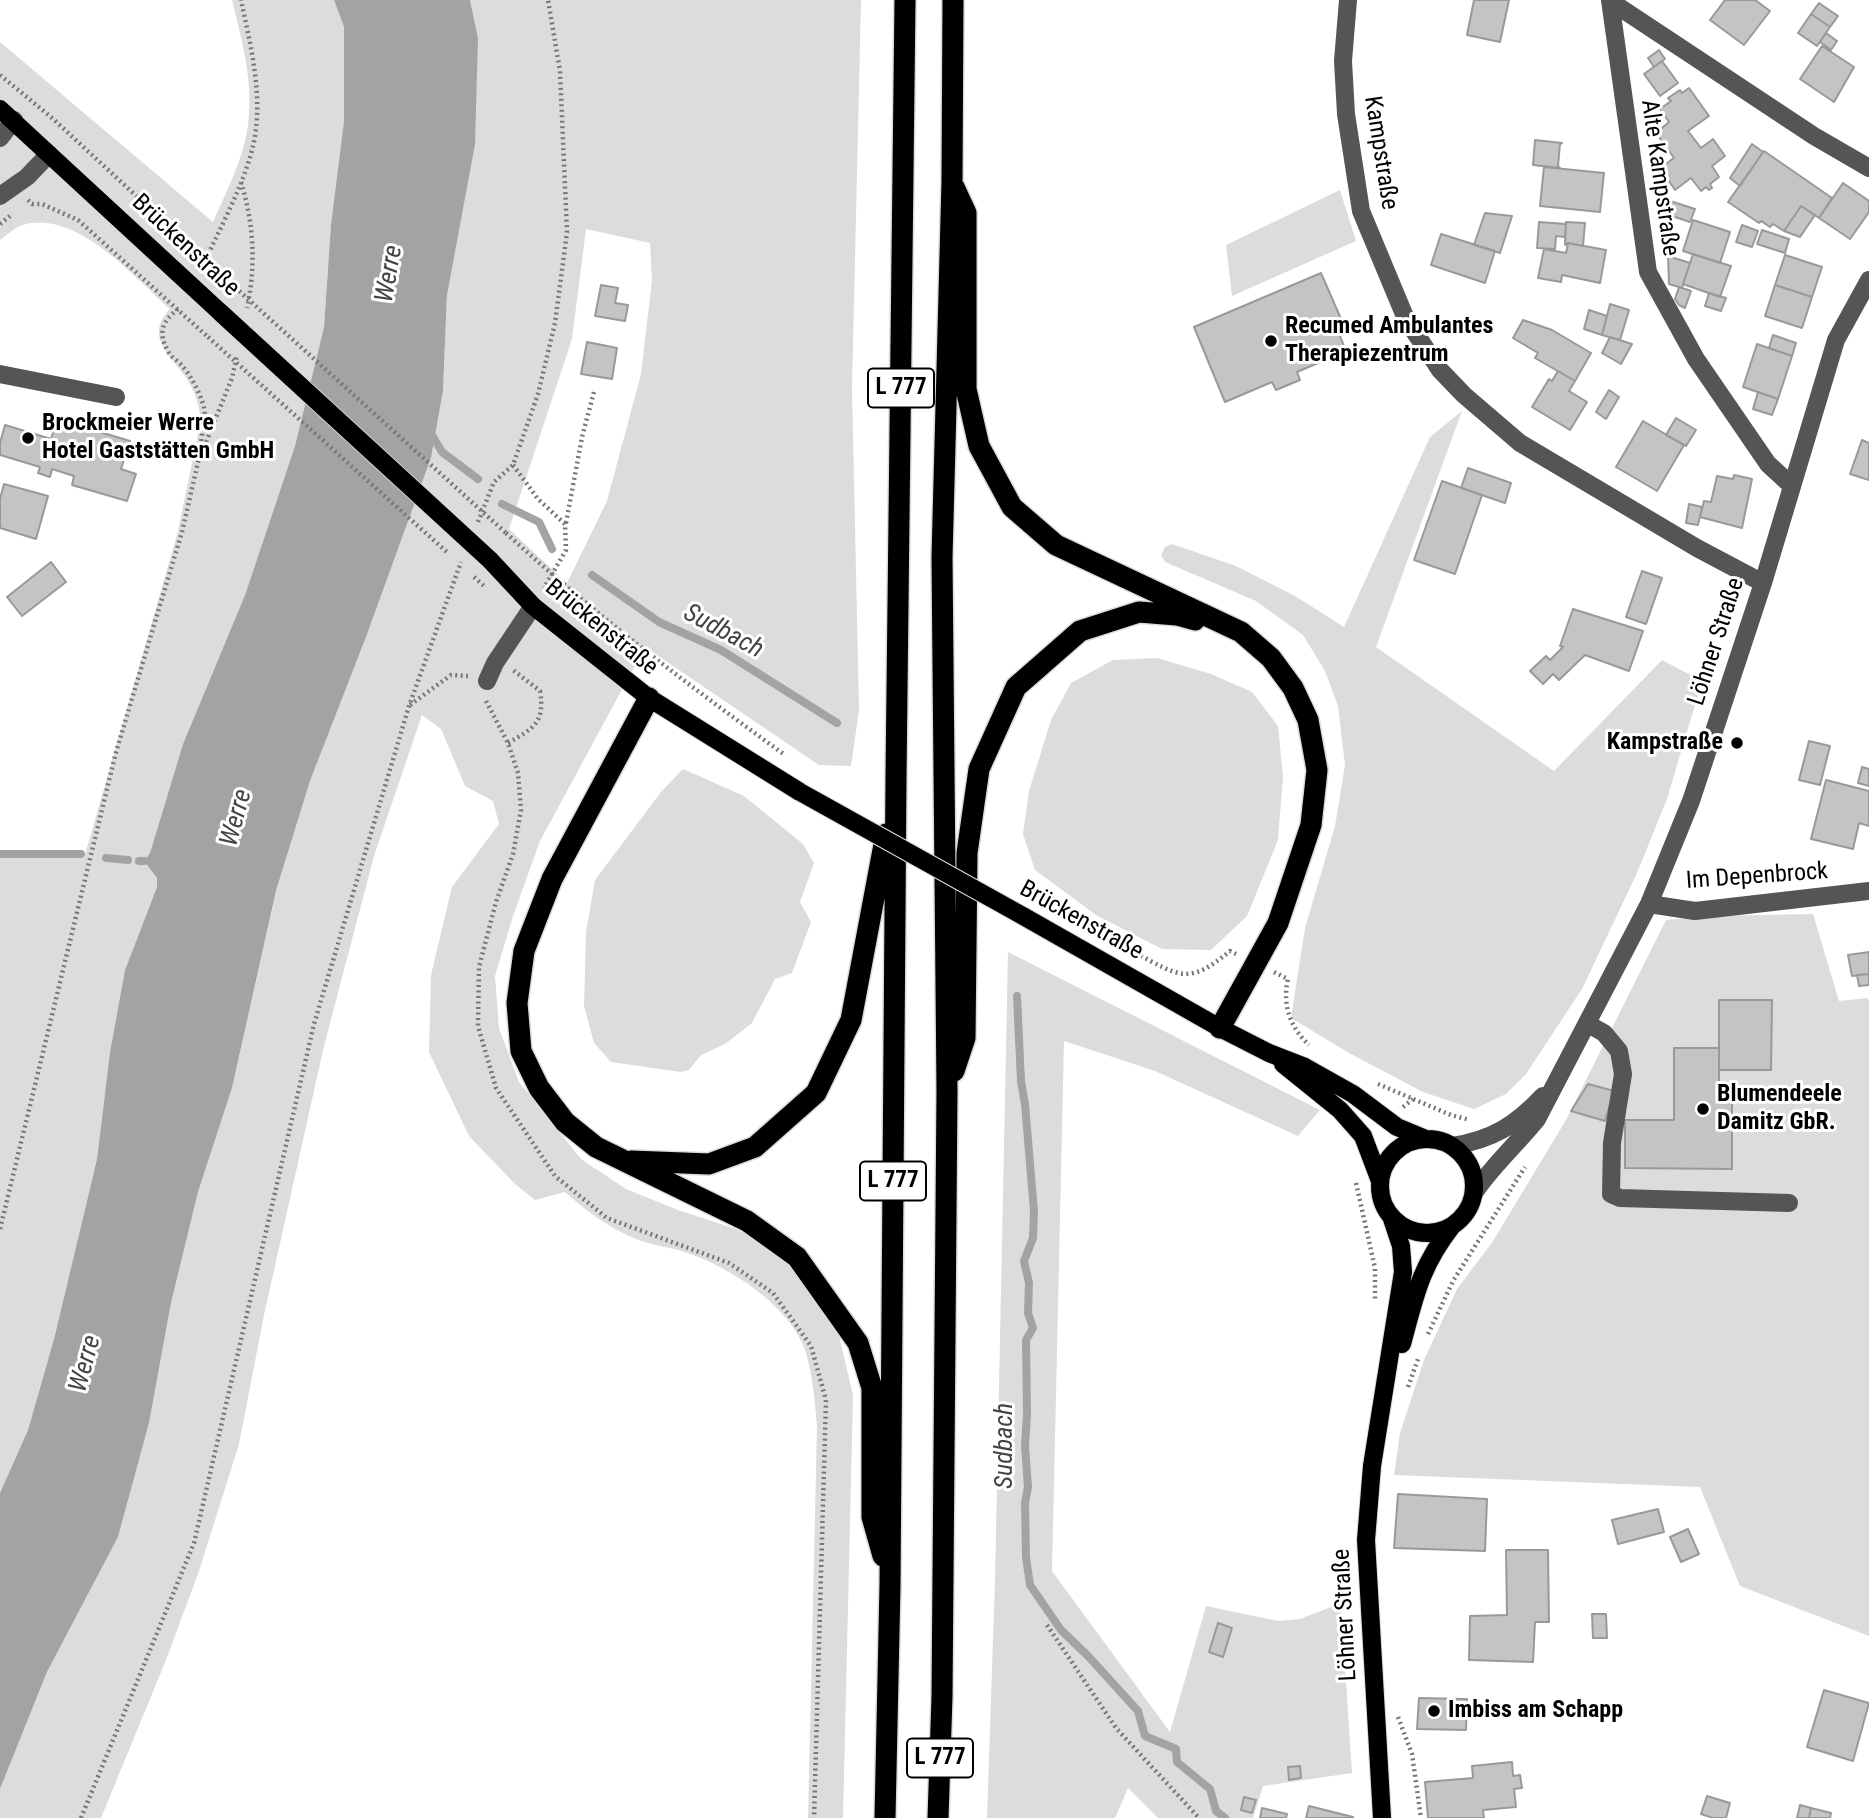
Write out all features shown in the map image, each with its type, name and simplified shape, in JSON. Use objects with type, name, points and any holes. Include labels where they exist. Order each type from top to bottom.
[{"type":"highway","name":"L 777","points":[[885,1818],[890,1585],[905,0]]},
{"type":"highway","name":"L 777","points":[[938,1818],[942,1697],[947,1090],[942,557],[953,0]]},
{"type":"highway","name":"L 777","points":[[951,181],[966,213],[966,389],[979,446],[1013,507],[1056,545],[1241,632],[1271,658],[1293,688],[1308,720],[1317,770],[1311,825],[1278,923],[1220,1028]]},
{"type":"highway","points":[[947,1090],[965,1038],[967,853],[979,769],[1016,687],[1080,631],[1139,612],[1177,615],[1241,632]]},
{"type":"highway","name":"L 777","points":[[649,698],[552,879],[524,951],[517,1003],[521,1051],[539,1088],[565,1122],[596,1147],[747,1221],[797,1257],[858,1343],[872,1388],[872,1517],[890,1585]]},
{"type":"highway","points":[[620,1161],[709,1164],[755,1147],[816,1093],[851,1020],[896,777]]},
{"type":"main road","name":"Brückenstraße","points":[[7,115],[490,560],[533,606],[649,698],[800,792],[1220,1028],[1305,1067],[1353,1094],[1397,1127],[1426,1139]]},
{"type":"main road","name":"Brückenstraße","points":[[1269,1052],[1340,1110],[1363,1136],[1380,1181]]},
{"type":"main road","points":[[1426,1139],[1452,1146],[1470,1167],[1474,1180],[1470,1206],[1462,1218],[1440,1232],[1415,1232],[1403,1227],[1392,1219],[1381,1195],[1380,1181],[1391,1156],[1413,1141],[1426,1139]]},
{"type":"main road","name":"Löhner Straße","points":[[1382,1818],[1366,1540],[1372,1466],[1403,1272],[1401,1246],[1392,1219]]},
{"type":"main road","name":"Löhner Straße","points":[[1382,1411],[1421,1275],[1434,1250],[1452,1226]]},
{"type":"street","name":"Kampstraße","points":[[1348,0],[1343,61],[1346,114],[1361,211],[1406,318],[1440,370],[1464,395],[1520,443],[1697,548],[1763,583]]},
{"type":"street","name":"Alte Kampstraße","points":[[1610,0],[1814,136],[1869,168]]},
{"type":"street","name":"Alte Kampstraße","points":[[1610,0],[1648,272],[1696,359],[1769,464],[1792,486]]},
{"type":"street","points":[[0,138],[7,115]]},
{"type":"street","points":[[7,191],[27,177],[49,154]]},
{"type":"street","name":"Löhner Straße","points":[[1474,1193],[1487,1172],[1514,1148],[1537,1119],[1649,904],[1691,801],[1763,583],[1836,340],[1869,280]]},
{"type":"street","points":[[0,374],[116,397]]},
{"type":"street","points":[[487,681],[495,663],[533,606]]},
{"type":"street","name":"Im Depenbrock","points":[[1649,904],[1695,911],[1869,891]]},
{"type":"street","points":[[1588,1024],[1604,1033],[1619,1051],[1623,1074],[1612,1143],[1611,1194],[1620,1198],[1789,1203]]},
{"type":"street","name":"Löhner Straße","points":[[1452,1146],[1491,1137],[1522,1116],[1553,1087]]},
{"type":"path","points":[[206,259],[253,149],[257,116],[252,52],[241,0]]},
{"type":"path","points":[[475,529],[494,482],[513,465],[538,394],[555,323],[568,232],[560,71],[548,0]]},
{"type":"path","points":[[0,75],[51,117],[551,575],[664,667],[786,756]]},
{"type":"path","points":[[7,191],[33,204],[42,204],[78,220],[484,586]]},
{"type":"path","points":[[0,1229],[109,779],[182,532],[201,454],[200,443],[206,418],[203,402],[183,367],[168,353],[164,341],[162,326],[178,309]]},
{"type":"path","points":[[551,575],[566,550],[565,524],[594,392]]},
{"type":"path","points":[[513,465],[538,499],[565,524]]},
{"type":"path","points":[[82,1818],[194,1543],[314,1024],[410,706],[466,552]]},
{"type":"path","points":[[495,663],[515,671],[540,691],[543,707],[535,727],[508,743]]},
{"type":"path","points":[[410,706],[451,675],[487,681],[485,698],[508,743],[518,773],[521,810],[513,854],[496,902],[479,967],[478,1026],[496,1088],[555,1176],[607,1218],[729,1264],[773,1293],[811,1346],[826,1400],[814,1818]]},
{"type":"path","points":[[1423,1346],[1453,1281],[1517,1181]]},
{"type":"path","points":[[1356,1182],[1375,1268],[1373,1312]]},
{"type":"path","points":[[1406,1392],[1418,1359]]},
{"type":"path","points":[[1047,1625],[1116,1728],[1199,1818]]},
{"type":"shaded area","points":[[232,0],[334,0],[344,27],[344,121],[331,224],[324,327],[295,446],[245,595],[183,744],[150,853],[144,861],[157,878],[157,887],[125,970],[110,1052],[97,1159],[54,1339],[28,1430],[0,1493],[0,857],[84,858],[177,535],[201,420],[192,389],[163,346],[160,337],[162,319],[170,309],[122,264],[83,236],[63,227],[43,223],[20,226],[0,240],[0,42],[213,222],[241,156],[249,114],[247,71]]},
{"type":"shaded area","points":[[470,0],[861,0],[852,388],[859,710],[851,766],[819,765],[645,647],[540,841],[495,976],[499,1028],[519,1082],[581,1159],[626,1189],[736,1229],[774,1251],[797,1272],[838,1332],[853,1395],[843,1818],[808,1818],[817,1427],[806,1353],[787,1319],[756,1290],[737,1277],[700,1257],[626,1235],[598,1218],[565,1192],[535,1200],[515,1184],[469,1136],[429,1052],[431,975],[452,887],[499,824],[493,801],[465,786],[441,729],[422,715],[374,856],[324,1046],[264,1315],[239,1444],[199,1571],[166,1660],[101,1818],[0,1818],[0,1789],[47,1672],[118,1537],[149,1423],[171,1303],[198,1192],[232,1088],[276,892],[310,781],[431,458],[443,391],[447,295],[478,38]],"holes":[[[586,229],[650,243],[652,280],[641,374],[607,501],[567,583],[509,529],[572,339]]]},
{"type":"shaded area","points":[[1340,190],[1356,241],[1232,296],[1226,245]]},
{"type":"shaded area","points":[[1462,411],[1376,647],[1554,771],[1662,660],[1702,681],[1667,799],[1637,873],[1582,989],[1526,1074],[1506,1094],[1474,1109],[1423,1092],[1349,1053],[1291,1018],[1305,928],[1335,826],[1345,765],[1338,706],[1325,671],[1303,635],[1256,601],[1165,562],[1161,555],[1165,547],[1172,544],[1236,566],[1295,596],[1344,627],[1430,437]]},
{"type":"shaded area","points":[[1157,658],[1211,674],[1252,692],[1278,726],[1283,777],[1278,840],[1247,916],[1211,950],[1162,949],[1096,915],[1035,870],[1023,834],[1029,791],[1051,720],[1071,683],[1113,660]]},
{"type":"shaded area","points":[[683,769],[744,796],[803,844],[814,863],[800,902],[811,922],[792,973],[775,979],[752,1023],[725,1044],[701,1055],[689,1070],[681,1072],[611,1062],[594,1043],[584,1006],[586,932],[595,880],[661,792]]},
{"type":"shaded area","points":[[1813,914],[1839,1001],[1868,998],[1869,1001],[1869,1636],[1740,1586],[1700,1487],[1394,1475],[1400,1433],[1424,1360],[1457,1289],[1493,1241],[1566,1120],[1666,920],[1710,916]]},
{"type":"shaded area","points":[[1008,952],[1320,1110],[1298,1136],[1155,1071],[1064,1041],[1052,1571],[1170,1732],[1206,1606],[1278,1621],[1300,1619],[1341,1603],[1352,1773],[1263,1786],[1253,1818],[1158,1818],[1128,1788],[1115,1818],[987,1818],[995,1580]]},
{"type":"water","name":"Werre","points":[[334,0],[470,0],[478,38],[475,144],[447,295],[443,391],[431,458],[310,781],[276,891],[232,1088],[198,1192],[171,1303],[149,1423],[118,1537],[47,1672],[0,1789],[0,1493],[28,1430],[54,1339],[97,1159],[110,1052],[125,970],[157,887],[157,878],[144,861],[150,853],[183,744],[245,595],[295,446],[324,327],[331,224],[344,121],[344,27]]},
{"type":"building","points":[[1474,0],[1509,0],[1500,42],[1467,35]]},
{"type":"building","points":[[1725,0],[1755,0],[1770,11],[1744,45],[1710,20]]},
{"type":"building","points":[[1819,3],[1838,16],[1830,27],[1811,14]]},
{"type":"building","points":[[1811,14],[1830,27],[1817,46],[1798,33]]},
{"type":"building","points":[[1826,33],[1837,41],[1831,50],[1820,42]]},
{"type":"building","points":[[1822,46],[1854,67],[1834,102],[1800,79]]},
{"type":"building","points":[[1659,50],[1665,59],[1654,67],[1648,58]]},
{"type":"building","points":[[1662,61],[1678,83],[1660,96],[1644,74]]},
{"type":"building","points":[[1689,88],[1709,116],[1688,131],[1701,148],[1713,139],[1725,156],[1712,166],[1719,177],[1710,184],[1712,188],[1709,190],[1706,187],[1701,191],[1691,178],[1675,190],[1660,168],[1674,158],[1656,133],[1669,122],[1660,109],[1671,101],[1668,98]]},
{"type":"building","points":[[1535,140],[1562,143],[1558,166],[1560,168],[1533,165]]},
{"type":"building","points":[[1752,144],[1763,152],[1740,186],[1730,178]]},
{"type":"building","points":[[1764,151],[1832,198],[1819,218],[1801,206],[1784,231],[1773,224],[1770,227],[1761,221],[1759,223],[1728,202]]},
{"type":"building","points":[[1544,167],[1604,173],[1600,212],[1540,206]]},
{"type":"building","points":[[1843,183],[1869,201],[1869,212],[1850,239],[1819,218]]},
{"type":"building","points":[[1664,199],[1695,209],[1690,222],[1660,212]]},
{"type":"building","points":[[1801,206],[1815,215],[1800,237],[1784,231]]},
{"type":"building","points":[[1485,213],[1512,216],[1500,253],[1474,245]]},
{"type":"building","points":[[1693,220],[1730,232],[1720,263],[1683,251]]},
{"type":"building","points":[[1539,222],[1566,224],[1565,237],[1556,236],[1555,249],[1537,248]]},
{"type":"building","points":[[1566,222],[1585,223],[1583,246],[1568,243],[1565,245]]},
{"type":"building","points":[[1742,225],[1758,231],[1752,247],[1736,242]]},
{"type":"building","points":[[1762,230],[1789,239],[1785,253],[1757,244]]},
{"type":"building","points":[[1441,234],[1495,251],[1485,283],[1431,265]]},
{"type":"building","points":[[1568,243],[1606,250],[1600,283],[1562,275],[1561,282],[1538,278],[1544,249],[1566,253]]},
{"type":"building","points":[[1693,254],[1731,266],[1720,297],[1683,284]]},
{"type":"building","points":[[1785,255],[1822,267],[1812,297],[1775,285]]},
{"type":"building","points":[[1668,256],[1690,263],[1682,288],[1669,284]]},
{"type":"building","name":"Recumed Ambulantes Therapiezentrum","points":[[1321,273],[1345,328],[1338,331],[1346,351],[1297,372],[1300,380],[1276,390],[1272,382],[1225,402],[1194,327]]},
{"type":"building","points":[[601,285],[618,288],[615,303],[628,305],[625,321],[595,316]]},
{"type":"building","points":[[1775,285],[1812,297],[1802,328],[1765,316]]},
{"type":"building","points":[[1679,287],[1691,291],[1685,308],[1675,299]]},
{"type":"building","points":[[1709,293],[1726,298],[1721,311],[1705,306]]},
{"type":"building","points":[[1610,304],[1629,310],[1620,340],[1602,335]]},
{"type":"building","points":[[1589,310],[1607,316],[1602,335],[1584,329]]},
{"type":"building","points":[[1523,320],[1552,330],[1591,353],[1575,381],[1535,358],[1538,353],[1513,338]]},
{"type":"building","points":[[1773,335],[1796,343],[1792,356],[1769,348]]},
{"type":"building","points":[[1610,337],[1632,344],[1621,364],[1602,353]]},
{"type":"building","points":[[587,342],[617,348],[612,379],[581,374]]},
{"type":"building","points":[[1757,344],[1792,356],[1778,399],[1743,387]]},
{"type":"building","points":[[1558,371],[1575,381],[1569,391],[1587,402],[1570,430],[1532,407],[1549,379],[1552,381]]},
{"type":"building","points":[[1609,390],[1619,397],[1606,419],[1596,412]]},
{"type":"building","points":[[1758,392],[1778,399],[1772,415],[1753,409]]},
{"type":"building","points":[[1676,418],[1696,430],[1686,446],[1666,435]]},
{"type":"building","points":[[57,419],[130,441],[121,469],[136,474],[127,501],[72,485],[74,476],[52,469],[50,477],[38,473],[40,467],[0,455],[5,425],[51,439]]},
{"type":"building","points":[[1643,421],[1684,445],[1657,491],[1616,467]]},
{"type":"building","points":[[1862,440],[1869,443],[1869,480],[1850,474]]},
{"type":"building","points":[[1468,468],[1511,483],[1505,503],[1461,488]]},
{"type":"building","points":[[1734,475],[1752,479],[1742,528],[1700,517],[1704,501],[1711,502],[1717,476],[1733,479]]},
{"type":"building","points":[[1442,481],[1482,495],[1455,574],[1414,560]]},
{"type":"building","points":[[4,484],[48,496],[36,539],[0,528],[0,499]]},
{"type":"building","points":[[1689,504],[1702,507],[1698,525],[1686,523]]},
{"type":"building","points":[[51,562],[66,582],[22,616],[7,597]]},
{"type":"building","points":[[1642,571],[1662,578],[1646,624],[1626,617]]},
{"type":"building","points":[[1573,609],[1643,631],[1629,671],[1585,655],[1559,680],[1553,674],[1543,684],[1530,671],[1546,656],[1550,660],[1563,647],[1560,646]]},
{"type":"building","points":[[1809,741],[1830,746],[1820,785],[1799,780]]},
{"type":"building","points":[[1862,767],[1869,769],[1869,786],[1858,783]]},
{"type":"building","points":[[1826,780],[1869,791],[1869,826],[1859,823],[1853,849],[1811,839]]},
{"type":"building","points":[[1869,952],[1869,974],[1852,976],[1848,955]]},
{"type":"building","points":[[1869,974],[1869,985],[1859,986],[1857,975]]},
{"type":"building","points":[[1719,1000],[1772,1000],[1771,1070],[1719,1070]]},
{"type":"building","name":"Blumendeele Damitz GbR.","points":[[1674,1048],[1719,1048],[1719,1097],[1732,1097],[1732,1169],[1625,1168],[1625,1120],[1674,1120]]},
{"type":"building","points":[[1588,1084],[1614,1091],[1605,1121],[1571,1111]]},
{"type":"building","points":[[1398,1494],[1487,1499],[1485,1551],[1394,1548]]},
{"type":"building","points":[[1658,1509],[1664,1532],[1618,1544],[1612,1520]]},
{"type":"building","points":[[1688,1529],[1699,1554],[1681,1562],[1670,1537]]},
{"type":"building","points":[[1506,1550],[1548,1550],[1549,1622],[1535,1622],[1533,1662],[1469,1660],[1470,1616],[1507,1615]]},
{"type":"building","points":[[1592,1614],[1606,1614],[1607,1638],[1593,1638]]},
{"type":"building","points":[[1218,1623],[1232,1628],[1223,1657],[1209,1652]]},
{"type":"building","points":[[1824,1690],[1869,1703],[1853,1761],[1807,1747]]},
{"type":"building","points":[[1419,1698],[1467,1699],[1466,1730],[1417,1729]]},
{"type":"building","points":[[1512,1762],[1513,1776],[1520,1775],[1522,1788],[1514,1789],[1516,1807],[1483,1810],[1484,1818],[1428,1818],[1425,1782],[1473,1778],[1472,1766]]},
{"type":"building","points":[[1300,1766],[1301,1778],[1289,1780],[1288,1767]]},
{"type":"building","points":[[1707,1796],[1730,1803],[1726,1818],[1701,1814]]},
{"type":"building","points":[[1244,1797],[1256,1800],[1252,1813],[1241,1810]]},
{"type":"building","points":[[1800,1805],[1811,1808],[1809,1818],[1797,1818]]},
{"type":"building","points":[[1309,1806],[1353,1817],[1353,1818],[1306,1818]]},
{"type":"building","points":[[1262,1808],[1287,1814],[1286,1818],[1260,1818]]},
{"type":"building","points":[[1811,1808],[1831,1813],[1830,1818],[1809,1818]]},
{"type":"waterway","name":"Sudbach","points":[[429,430],[442,452],[478,479]]},
{"type":"waterway","name":"Sudbach","points":[[502,504],[539,522],[552,549]]},
{"type":"waterway","name":"Sudbach","points":[[592,575],[659,622],[721,650],[837,723]]},
{"type":"waterway","points":[[0,854],[81,854]]},
{"type":"waterway","points":[[106,858],[128,860]]},
{"type":"waterway","points":[[139,861],[144,861]]},
{"type":"waterway","name":"Sudbach","points":[[1017,996],[1021,1081],[1034,1211],[1033,1238],[1024,1261],[1029,1283],[1028,1313],[1033,1328],[1026,1340],[1025,1446],[1028,1487],[1025,1503],[1026,1557],[1030,1585],[1061,1630],[1138,1711],[1145,1736],[1176,1749],[1177,1762],[1210,1789],[1216,1811],[1225,1818]]},
{"type":"place","name":"Recumed Ambulantes Therapiezentrum","points":[[1271,341]]},
{"type":"place","name":"Brockmeier Werre Hotel Gaststätten GmbH","points":[[28,438]]},
{"type":"place","name":"Kampstraße","points":[[1737,743]]},
{"type":"place","name":"Blumendeele Damitz GbR.","points":[[1703,1109]]},
{"type":"place","name":"Imbiss am Schapp","points":[[1434,1711]]}]
